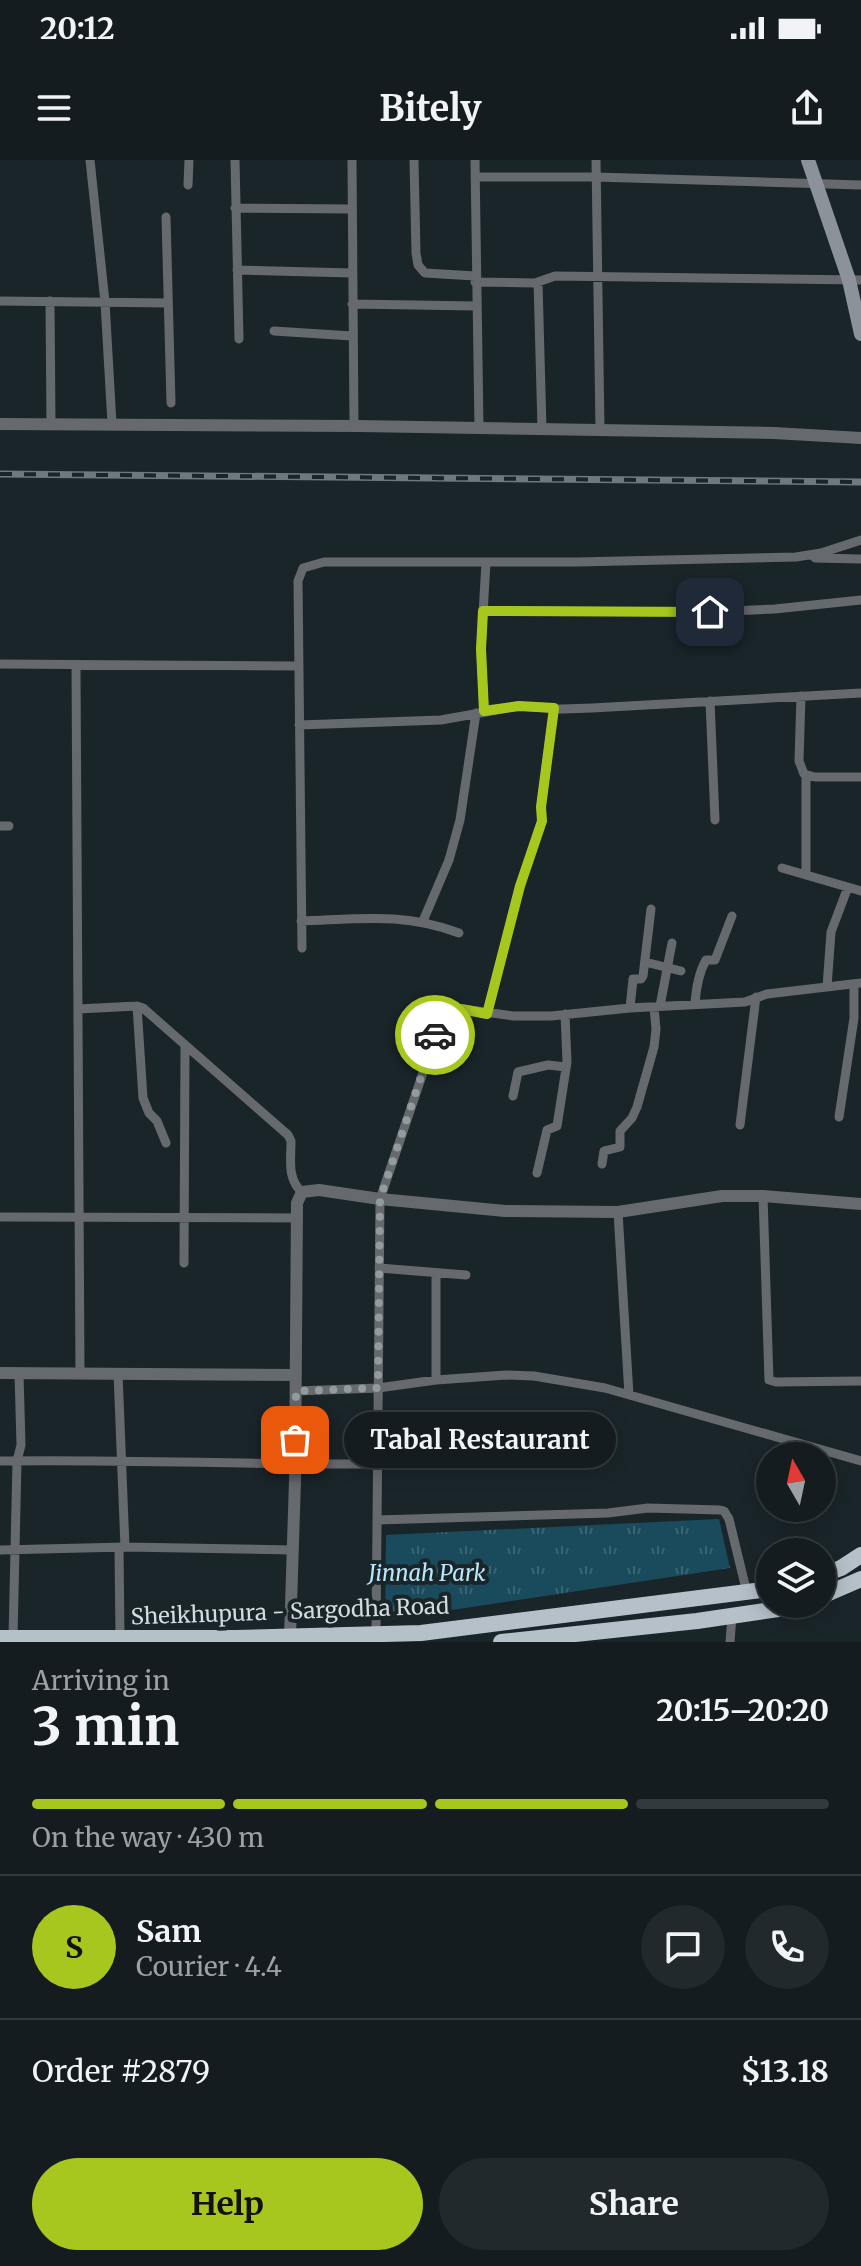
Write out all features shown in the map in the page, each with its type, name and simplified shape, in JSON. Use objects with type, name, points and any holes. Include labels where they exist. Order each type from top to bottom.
[{"type":"highway","points":[[836,1570],[861,1555]]},
{"type":"highway","points":[[836,1590],[861,1579]]},
{"type":"highway","name":"Sheikhupura - Sargodha Road","points":[[7,1638],[290,1637],[421,1633],[756,1591]]},
{"type":"highway","points":[[596,1610],[598,1633]]},
{"type":"highway","points":[[501,1642],[598,1633],[756,1612]]},
{"type":"main road","points":[[808,160],[855,280],[861,334]]},
{"type":"street","points":[[90,160],[105,302],[112,424]]},
{"type":"street","points":[[188,185],[189,160]]},
{"type":"street","points":[[235,160],[239,339]]},
{"type":"street","points":[[352,160],[354,426]]},
{"type":"street","points":[[414,160],[415,242],[418,265],[425,273],[538,282],[549,277],[855,280]]},
{"type":"street","points":[[475,160],[479,428]]},
{"type":"street","points":[[596,160],[600,430]]},
{"type":"street","points":[[475,177],[596,177],[861,185]]},
{"type":"street","points":[[235,208],[352,209]]},
{"type":"street","points":[[166,217],[171,403]]},
{"type":"street","points":[[237,270],[352,273]]},
{"type":"street","points":[[538,282],[542,429]]},
{"type":"street","points":[[0,301],[168,303]]},
{"type":"street","points":[[50,301],[51,424]]},
{"type":"street","points":[[352,304],[476,306]]},
{"type":"street","points":[[274,331],[352,336]]},
{"type":"street","points":[[0,424],[542,429],[774,433],[861,438]]},
{"type":"street","points":[[796,557],[821,553],[861,540]]},
{"type":"street","points":[[302,948],[298,581],[308,565],[324,562],[861,559]]},
{"type":"street","points":[[423,921],[453,846],[480,712],[486,562]]},
{"type":"street","points":[[483,611],[710,612],[861,600]]},
{"type":"street","points":[[0,664],[299,666]]},
{"type":"street","points":[[76,666],[80,1373]]},
{"type":"street","points":[[299,725],[432,721],[519,706],[592,708],[861,693]]},
{"type":"street","points":[[801,696],[799,761],[802,771],[815,777],[861,777]]},
{"type":"street","points":[[710,701],[715,820]]},
{"type":"street","points":[[487,1014],[520,886],[542,821],[541,807],[554,708]]},
{"type":"street","points":[[806,775],[806,875]]},
{"type":"street","points":[[782,868],[861,891]]},
{"type":"street","points":[[827,987],[831,932],[848,887]]},
{"type":"street","points":[[630,1008],[633,979],[643,978],[651,909]]},
{"type":"street","points":[[695,1004],[697,982],[703,965],[706,960],[715,960],[732,916]]},
{"type":"street","points":[[301,921],[397,918],[423,921],[459,933]]},
{"type":"street","points":[[602,1164],[604,1151],[620,1147],[620,1131],[637,1107],[654,1047],[657,1006],[672,943]]},
{"type":"street","points":[[645,962],[681,971]]},
{"type":"street","points":[[376,1633],[380,1199],[440,1019],[447,1010],[456,1008],[513,1016],[565,1014],[745,1002],[756,997],[858,984],[839,1117]]},
{"type":"street","points":[[740,1125],[756,997]]},
{"type":"street","points":[[137,1006],[143,1098],[166,1143]]},
{"type":"street","points":[[78,1009],[143,1008],[288,1135],[291,1141],[292,1179],[302,1192],[319,1190],[505,1211],[618,1212],[722,1196],[861,1204]]},
{"type":"street","points":[[537,1173],[547,1130],[557,1126],[566,1067],[565,1014]]},
{"type":"street","points":[[184,1263],[185,1045]]},
{"type":"street","points":[[513,1096],[518,1072],[548,1065],[566,1067]]},
{"type":"street","points":[[290,1637],[297,1203],[302,1192]]},
{"type":"street","points":[[763,1196],[769,1380],[861,1382]]},
{"type":"street","points":[[618,1212],[629,1395]]},
{"type":"street","points":[[0,1217],[298,1218]]},
{"type":"street","points":[[379,1268],[466,1275]]},
{"type":"street","points":[[436,1273],[436,1380]]},
{"type":"street","points":[[0,1373],[296,1375]]},
{"type":"street","points":[[7,1638],[15,1550],[17,1461],[21,1445],[19,1373]]},
{"type":"street","points":[[118,1373],[122,1461],[120,1638]]},
{"type":"street","points":[[296,1391],[378,1388],[506,1375],[534,1376],[588,1384],[861,1461]]},
{"type":"street","points":[[0,1461],[378,1464]]},
{"type":"street","points":[[377,1520],[608,1513],[648,1508],[720,1510],[729,1519],[747,1593]]},
{"type":"street","points":[[0,1550],[122,1547],[292,1550]]},
{"type":"street","points":[[730,1642],[732,1616]]},
{"type":"green space","name":"Jinnah Park","points":[[719,1519],[730,1568],[385,1620],[386,1535]]},
{"type":"railway","points":[[0,474],[861,482]]},
{"type":"way so far","points":[[295,1440],[296,1391],[378,1388],[380,1199],[435,1035]]},
{"type":"place","name":"Tabal Restaurant","points":[[295,1440]]},
{"type":"route","points":[[435,1035],[440,1019],[447,1010],[456,1008],[487,1014],[520,886],[542,821],[541,807],[554,708],[519,706],[484,711],[483,611],[710,612]]}]
